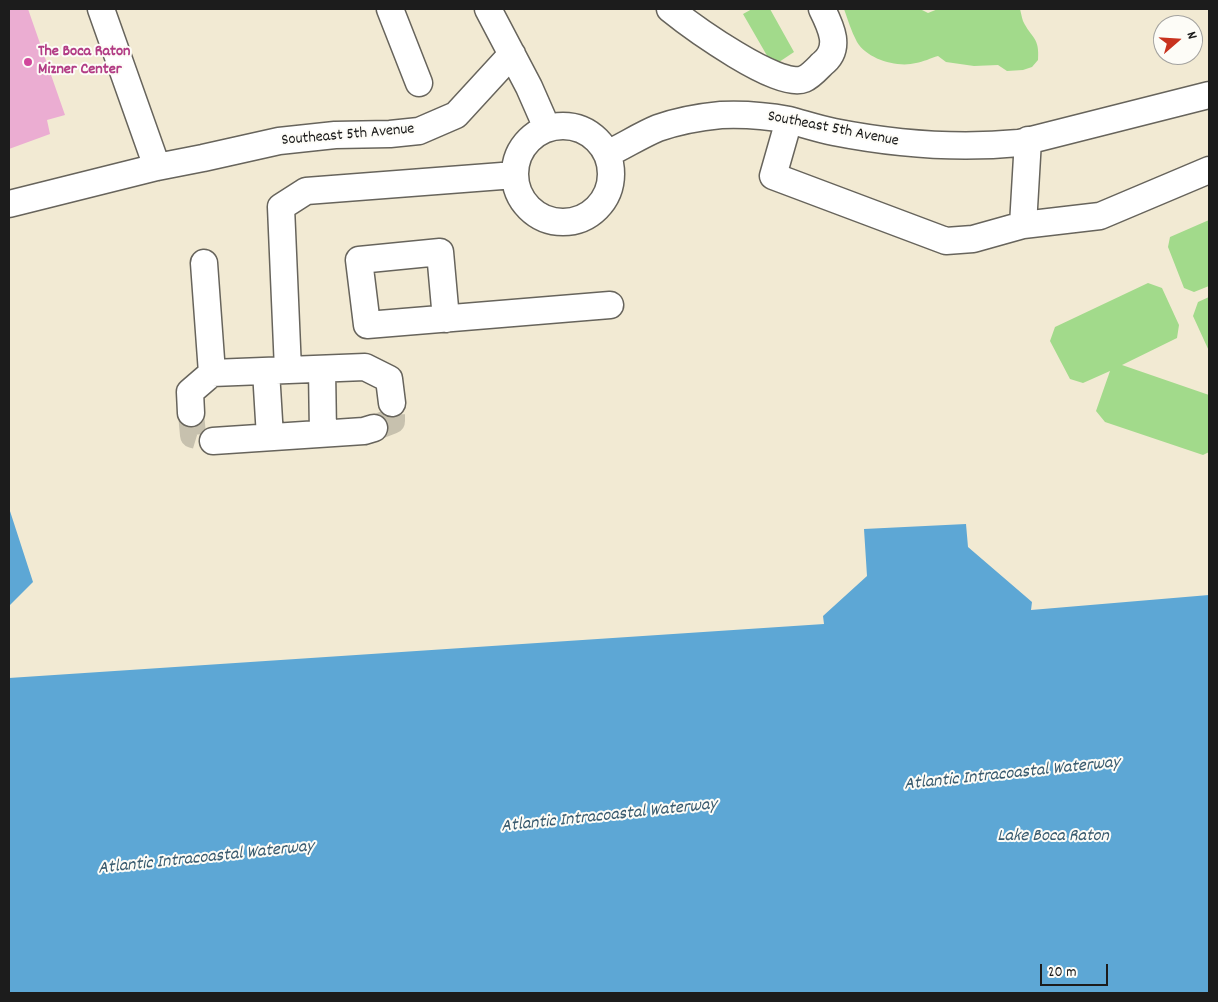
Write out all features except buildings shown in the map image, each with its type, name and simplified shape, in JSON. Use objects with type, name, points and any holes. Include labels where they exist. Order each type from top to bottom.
[{"type":"street","points":[[100,9],[157,167]]},
{"type":"street","points":[[390,9],[418,83]]},
{"type":"street","points":[[488,9],[529,87],[547,128]]},
{"type":"street","points":[[670,9],[704,34],[762,70],[790,80],[804,79],[826,61],[832,52],[834,39],[822,9]]},
{"type":"street","name":"Southeast 5th Avenue","points":[[9,204],[157,167],[279,141],[335,135],[390,134],[419,131],[456,115],[512,54]]},
{"type":"street","name":"Southeast 5th Avenue","points":[[607,154],[658,129],[679,122],[701,118],[745,115],[789,120],[831,132],[884,141],[938,146],[992,145],[1028,140],[1209,95]]},
{"type":"street","points":[[789,120],[773,176],[946,241],[973,239],[1023,225],[1100,216],[1209,170]]},
{"type":"street","points":[[568,126],[588,132],[600,142],[607,154],[611,169],[610,185],[604,199],[595,211],[581,219],[567,222],[551,221],[537,214],[526,204],[518,190],[515,175],[517,160],[524,146],[534,135],[547,128],[568,126]]},
{"type":"street","points":[[1023,225],[1028,140]]},
{"type":"street","points":[[270,437],[277,371],[282,206],[306,191],[515,175]]},
{"type":"street","points":[[364,367],[367,325],[359,260],[440,252],[446,319]]},
{"type":"street","points":[[204,263],[212,374]]},
{"type":"street","points":[[367,325],[610,306]]},
{"type":"street","points":[[191,413],[190,392],[212,374],[364,367],[389,379],[392,402]]},
{"type":"street","points":[[322,369],[324,433]]},
{"type":"street","points":[[213,441],[364,431],[374,428]]},
{"type":"green space","points":[[752,9],[770,9],[794,52],[773,66],[743,14]]},
{"type":"green space","points":[[844,9],[920,9],[928,13],[938,9],[1020,9],[1023,21],[1038,47],[1038,60],[1032,67],[1023,70],[1007,71],[998,65],[974,66],[946,62],[938,56],[908,64],[883,61],[868,53],[857,42]]},
{"type":"green space","points":[[1209,220],[1209,286],[1194,292],[1184,288],[1168,247],[1170,237]]},
{"type":"green space","points":[[1148,283],[1162,288],[1179,325],[1177,338],[1122,365],[1209,395],[1209,452],[1203,455],[1105,422],[1096,411],[1110,371],[1083,383],[1070,379],[1050,341],[1055,327]]},
{"type":"green space","points":[[1209,297],[1209,351],[1193,316],[1198,302]]},
{"type":"water","points":[[9,508],[33,582],[9,606]]},
{"type":"water","name":"Lake Boca Raton","points":[[966,524],[968,547],[1032,602],[1031,610],[1209,595],[1209,993],[9,993],[9,678],[824,624],[823,616],[867,576],[864,529]]},
{"type":"tunnel","points":[[374,428],[392,421],[392,403]]},
{"type":"tunnel","points":[[191,413],[193,435],[213,441]]},
{"type":"place","name":"The Boca Raton Mizner Center","points":[[28,62]]},
{"type":"water label","name":"Atlantic Intracoastal Waterway","points":[[1012,775]]},
{"type":"water label","name":"Atlantic Intracoastal Waterway","points":[[609,817]]},
{"type":"water label","name":"Atlantic Intracoastal Waterway","points":[[206,859]]}]
